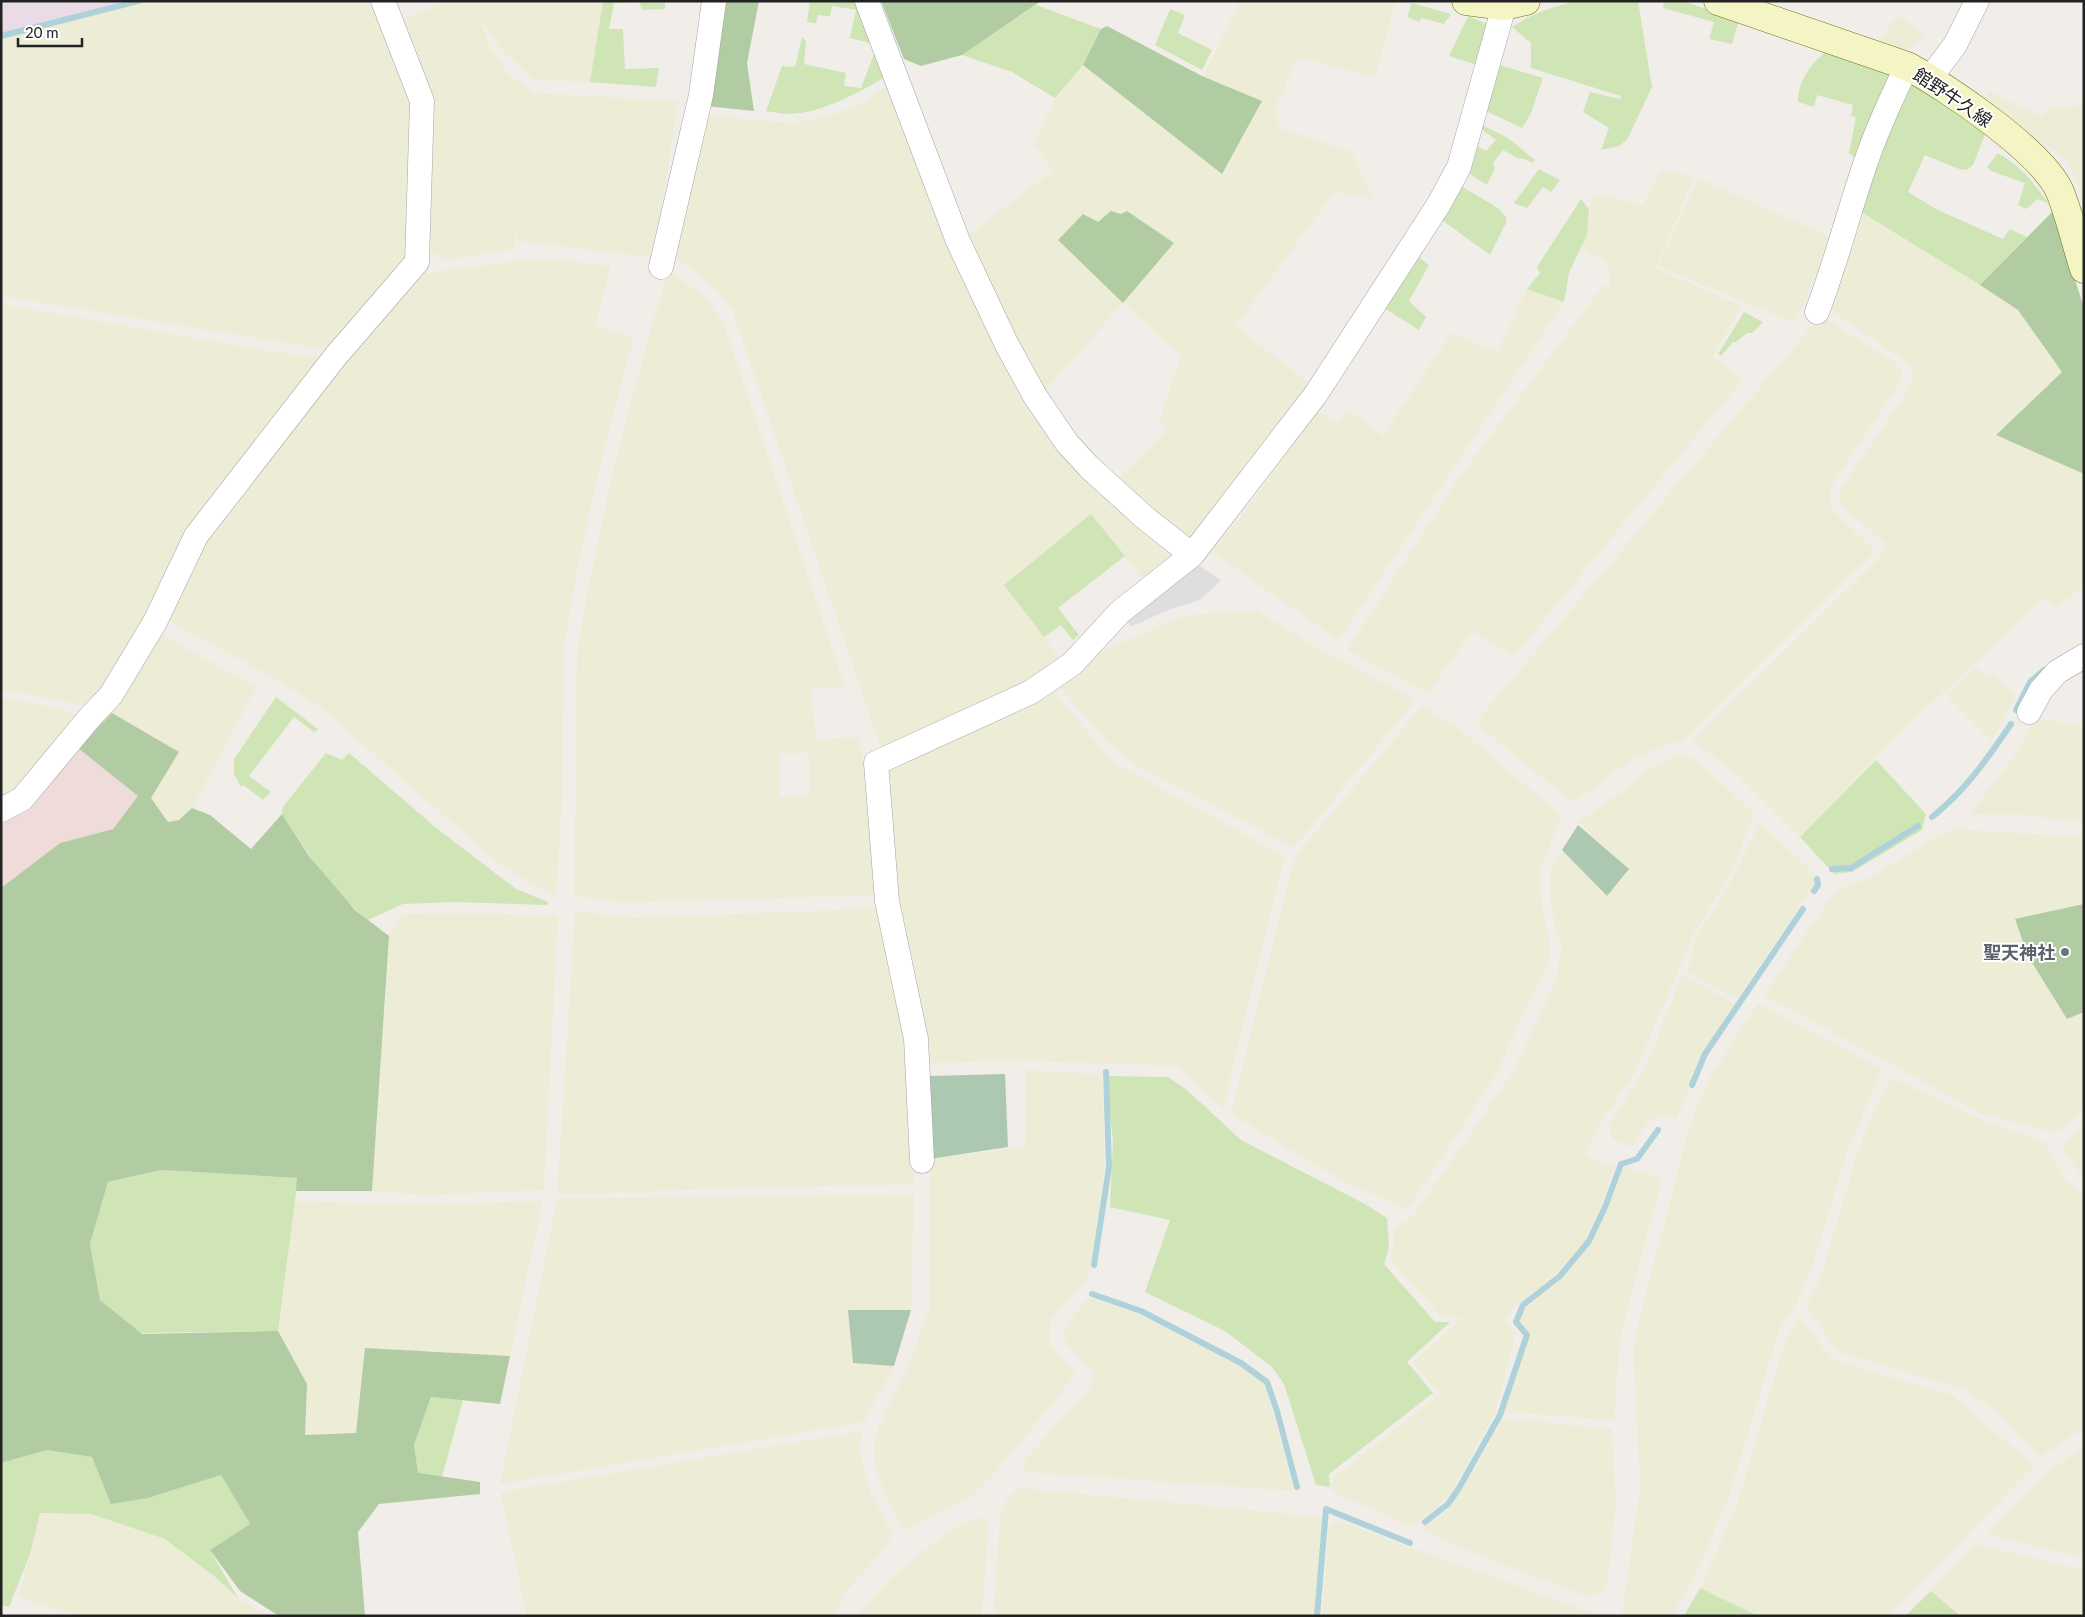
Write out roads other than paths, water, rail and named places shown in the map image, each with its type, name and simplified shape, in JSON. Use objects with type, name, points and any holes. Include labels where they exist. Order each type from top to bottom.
[{"type":"main road","points":[[1466,1],[1515,4]]},
{"type":"main road","name":"館野牛久線","points":[[1718,1],[1906,66],[1930,78],[2013,140],[2050,175],[2060,192],[2084,269]]},
{"type":"street","points":[[1,810],[22,799],[90,716],[111,695],[156,622],[196,536],[335,357],[417,262],[422,101],[383,1]]},
{"type":"street","points":[[661,267],[701,94],[714,1]]},
{"type":"street","points":[[867,1],[958,241],[1007,344],[1035,396],[1067,443],[1089,467],[1144,517],[1192,555]]},
{"type":"street","points":[[1930,78],[1955,45],[1980,3]]},
{"type":"street","points":[[922,1161],[916,1039],[887,900],[876,763],[1031,692],[1072,664],[1120,612],[1192,555],[1316,394],[1450,186],[1459,167],[1515,4]]},
{"type":"street","points":[[1817,312],[1832,273],[1868,155],[1882,118],[1906,66]]},
{"type":"street","points":[[2029,712],[2041,690],[2057,672],[2084,656]]},
{"type":"waterway","points":[[1,36],[138,1]]},
{"type":"waterway","points":[[2016,710],[2030,682],[2044,670]]},
{"type":"waterway","points":[[1932,817],[1966,785],[2011,724]]},
{"type":"waterway","points":[[1832,869],[1851,868],[1918,826]]},
{"type":"waterway","points":[[1814,891],[1818,885],[1817,879]]},
{"type":"waterway","points":[[1692,1085],[1705,1054],[1803,909]]},
{"type":"waterway","points":[[1094,1265],[1109,1167],[1106,1072]]},
{"type":"waterway","points":[[1425,1522],[1448,1504],[1500,1415],[1527,1335],[1516,1322],[1523,1305],[1560,1276],[1589,1241],[1605,1207],[1621,1164],[1637,1159],[1658,1130]]},
{"type":"waterway","points":[[1092,1294],[1141,1311],[1241,1363],[1267,1382],[1277,1411],[1297,1487]]},
{"type":"waterway","points":[[1317,1616],[1326,1509],[1410,1543]]},
{"type":"place","name":"聖天神社","points":[[2065,952]]}]
